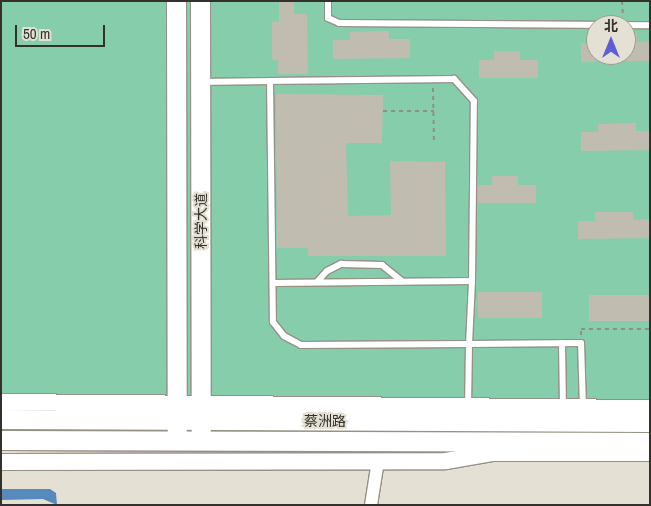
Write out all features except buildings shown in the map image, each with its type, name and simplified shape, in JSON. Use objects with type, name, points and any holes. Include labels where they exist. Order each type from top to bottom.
[{"type":"main road","name":"科学大道","points":[[176,1],[178,441]]},
{"type":"main road","name":"科学大道","points":[[200,1],[201,441]]},
{"type":"main road","name":"蔡洲路","points":[[1,420],[178,413],[582,414],[650,422]]},
{"type":"main road","name":"蔡洲路","points":[[1,440],[650,442]]},
{"type":"street","points":[[1,402],[178,413]]},
{"type":"street","points":[[582,414],[650,408]]},
{"type":"street","points":[[1,462],[446,461],[493,453],[650,453]]},
{"type":"street","points":[[371,505],[378,461]]},
{"type":"lane","points":[[328,1],[328,18],[338,23],[586,24]]},
{"type":"lane","points":[[636,24],[650,25]]},
{"type":"lane","points":[[200,82],[454,79],[474,101],[472,281],[467,414]]},
{"type":"lane","points":[[270,81],[273,322],[284,336],[300,345],[581,342],[582,414]]},
{"type":"lane","points":[[317,282],[327,271],[341,264],[382,265],[402,281]]},
{"type":"lane","points":[[273,283],[472,281]]},
{"type":"lane","points":[[562,343],[563,414]]},
{"type":"path","points":[[622,1],[623,15]]},
{"type":"path","points":[[433,79],[434,143]]},
{"type":"path","points":[[383,111],[434,111]]},
{"type":"path","points":[[581,342],[581,329],[650,329]]},
{"type":"green space","points":[[1,1],[650,1],[650,408],[1,420]]},
{"type":"water","points":[[1,489],[50,489],[56,493],[57,505],[43,499],[1,500]]}]
